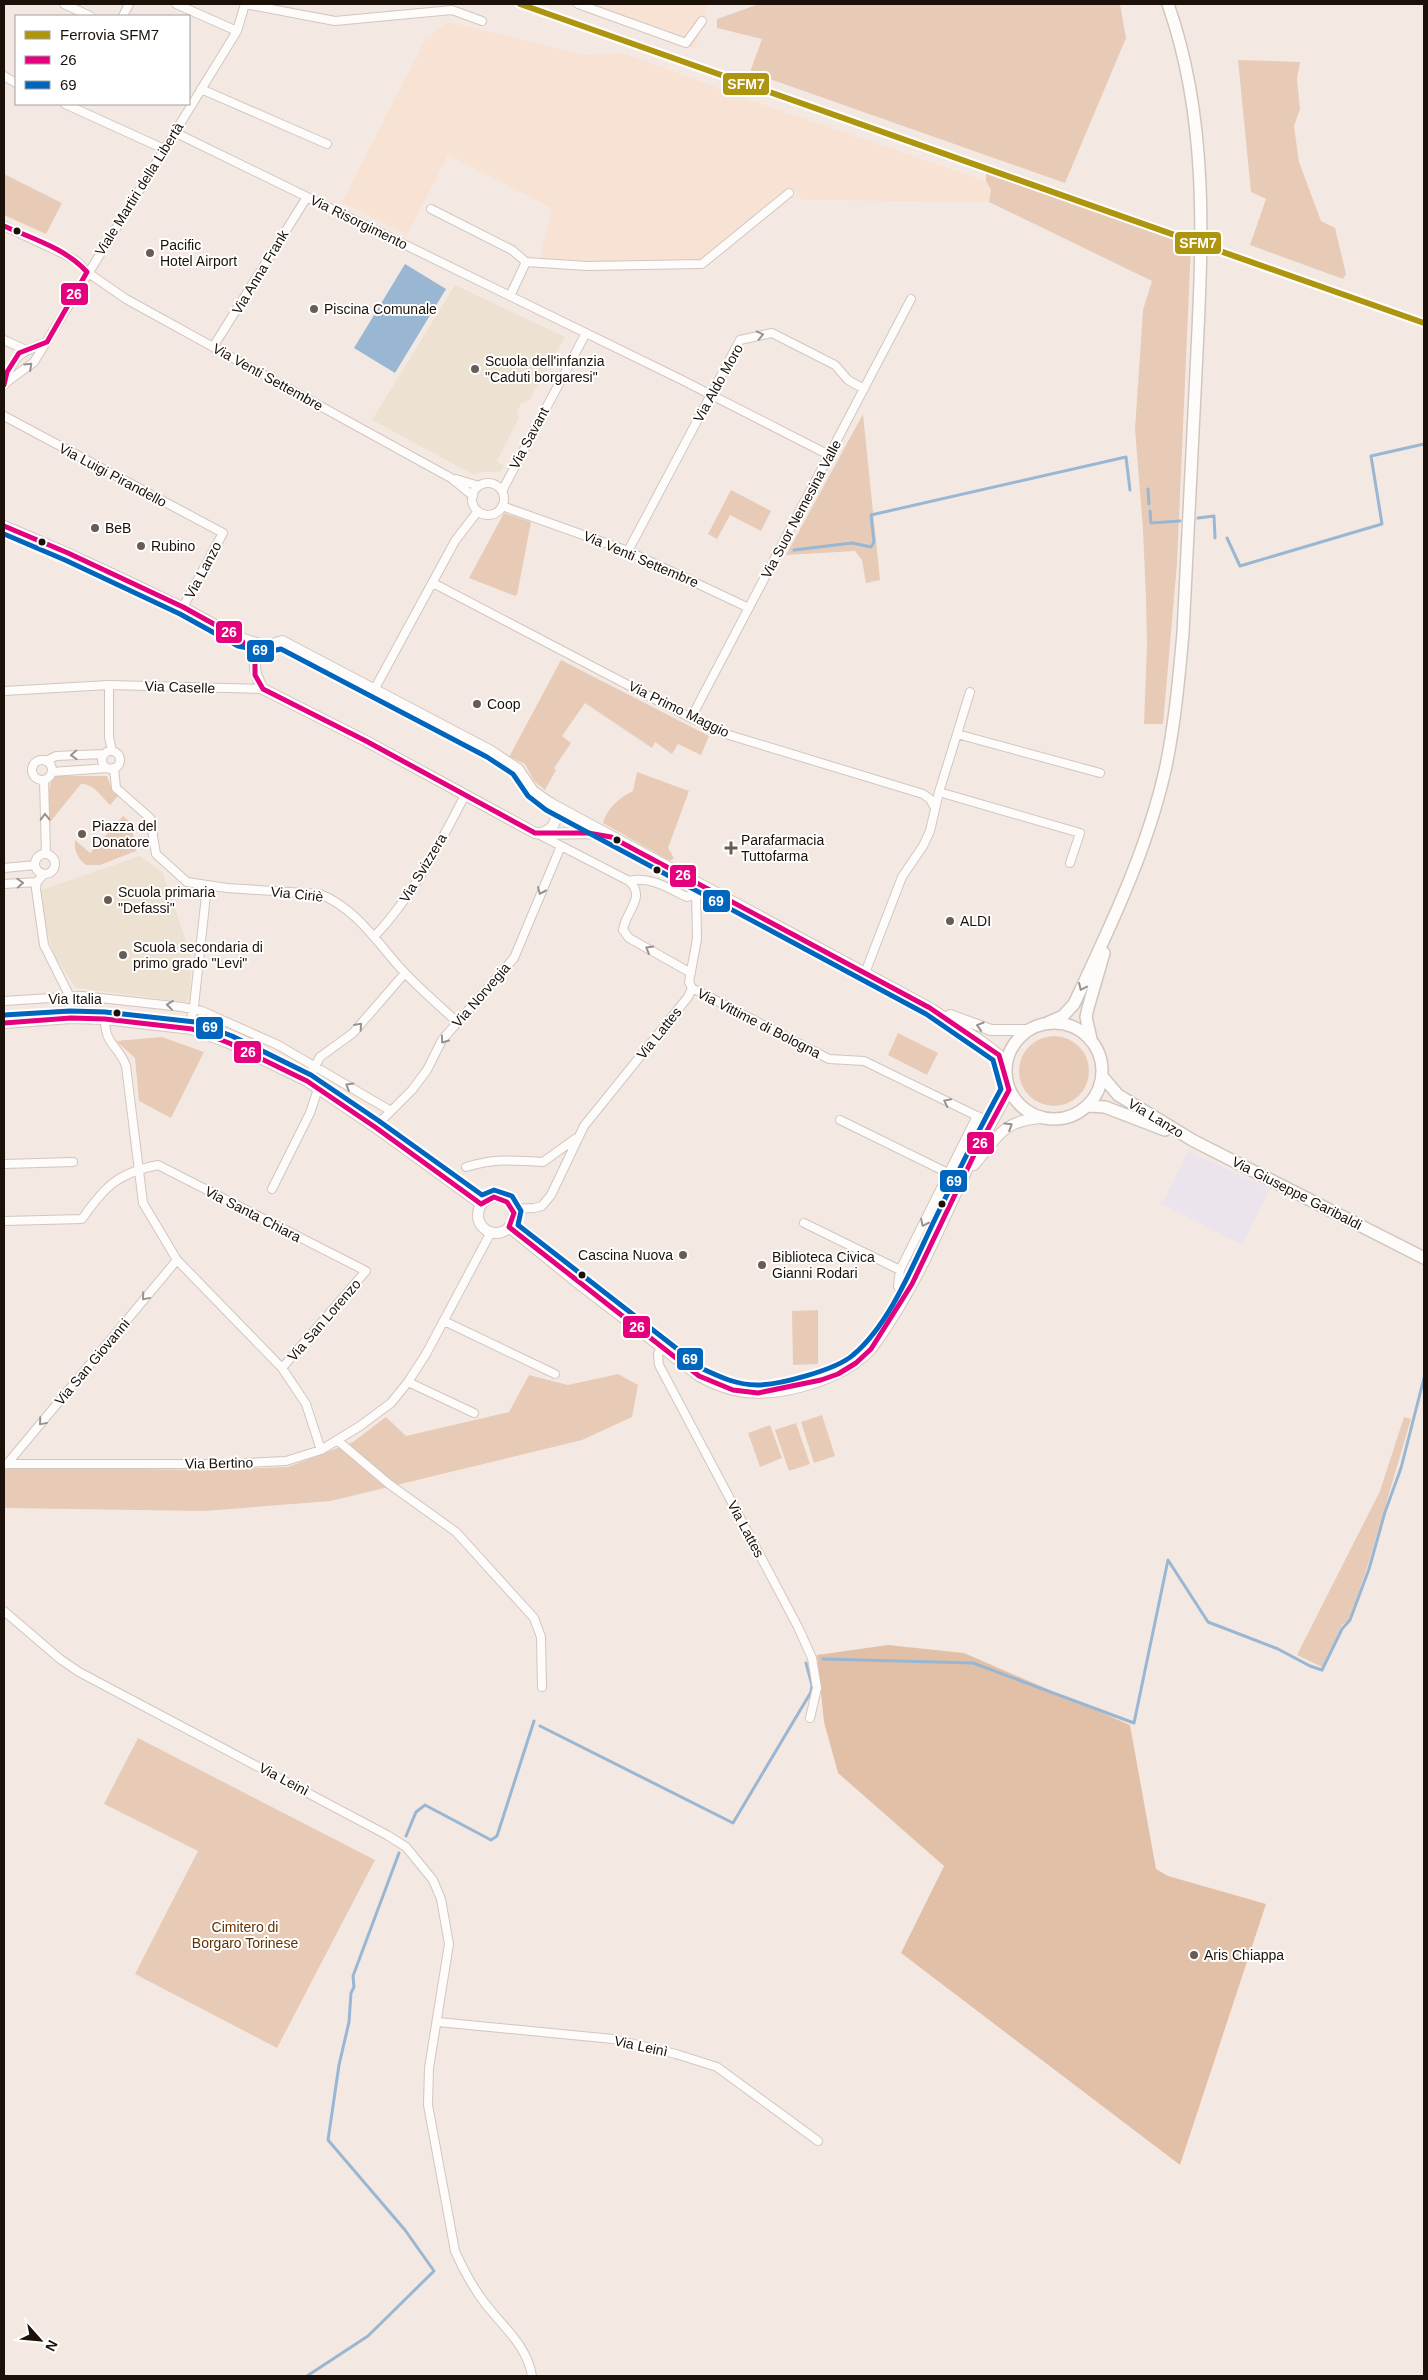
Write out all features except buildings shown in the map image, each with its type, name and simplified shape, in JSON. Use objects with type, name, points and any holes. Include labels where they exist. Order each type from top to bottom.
[{"type":"main road","points":[[1117,910],[1088,1008],[1087,1026],[1100,1058],[1102,1076],[1097,1092],[1088,1106],[1066,1118],[1051,1120],[1041,1118],[1022,1108],[1009,1090],[1005,1070],[1010,1052],[1014,1044],[1028,1030],[1063,1016],[1074,1004],[1139,857],[1166,767],[1178,694],[1183,633],[1200,298],[1202,186],[1193,103],[1168,4]]},
{"type":"main road","points":[[1046,1023],[1072,1026],[1092,1041]]},
{"type":"main road","name":"Via Lanzo","points":[[1102,1076],[1118,1095],[1194,1141]]},
{"type":"main road","name":"Via Lanzo","points":[[1088,1106],[1105,1107],[1194,1141]]},
{"type":"main road","name":"Via Giuseppe Garibaldi","points":[[1194,1141],[1424,1258]]},
{"type":"street","points":[[64,4],[88,15]]},
{"type":"street","points":[[123,15],[129,4]]},
{"type":"street","points":[[176,4],[236,31]]},
{"type":"street","points":[[245,4],[335,22],[452,10],[482,21]]},
{"type":"street","name":"Viale Martiri della Libertà","points":[[4,385],[34,362],[87,272],[236,31],[245,4]]},
{"type":"street","points":[[578,4],[686,43],[702,21]]},
{"type":"street","points":[[201,89],[327,144]]},
{"type":"street","points":[[67,105],[164,148]]},
{"type":"street","name":"Via Risorgimento","points":[[174,132],[586,333],[829,455]]},
{"type":"street","points":[[431,209],[512,250],[526,262],[587,266],[702,264],[789,193]]},
{"type":"street","name":"Via Anna Frank","points":[[213,347],[306,197]]},
{"type":"street","name":"Via Venti Settembre","points":[[4,226],[66,255],[126,299],[451,478],[473,496]]},
{"type":"street","points":[[510,296],[526,262]]},
{"type":"street","name":"Via Suor Nemesina Valle","points":[[691,718],[912,299]]},
{"type":"street","name":"Via Savant","points":[[502,491],[586,333]]},
{"type":"street","name":"Via Aldo Moro","points":[[628,551],[740,340],[772,333],[835,365],[848,380],[864,389]]},
{"type":"street","points":[[4,340],[26,350]]},
{"type":"street","name":"Viale Martiri della Libertà","points":[[4,385],[11,366],[19,353],[46,342]]},
{"type":"street","name":"Via Luigi Pirandello","points":[[4,416],[223,533]]},
{"type":"street","name":"Via Venti Settembre","points":[[451,478],[479,486]]},
{"type":"street","points":[[494,484],[502,491],[502,506],[492,514],[478,511],[475,507],[473,496],[479,486],[494,484]]},
{"type":"street","name":"Via Venti Settembre","points":[[502,506],[628,551],[749,608]]},
{"type":"street","points":[[374,690],[455,541],[478,511]]},
{"type":"street","name":"Via Lanzo","points":[[4,526],[68,553],[183,607],[241,640],[267,645]]},
{"type":"street","name":"Via Lanzo","points":[[183,607],[223,533]]},
{"type":"street","name":"Via Primo Maggio","points":[[433,583],[691,718],[729,734],[923,794],[930,799],[935,808]]},
{"type":"street","name":"Via Lanzo","points":[[241,640],[255,662],[255,675],[263,689]]},
{"type":"street","points":[[255,662],[261,650],[267,645],[282,641],[491,751],[518,769],[533,791],[697,889],[865,973],[930,1008],[987,1045],[999,1055],[1005,1070]]},
{"type":"street","points":[[52,772],[111,768],[118,764],[120,758],[112,750],[109,737],[109,685]]},
{"type":"street","name":"Via Caselle","points":[[4,691],[109,685],[263,689],[465,794]]},
{"type":"street","points":[[865,973],[902,877],[926,840],[970,692]]},
{"type":"street","points":[[957,734],[1100,774]]},
{"type":"street","points":[[46,761],[52,767],[49,778],[44,780],[35,777],[33,767],[36,762],[46,761],[56,756],[104,754],[112,750]]},
{"type":"street","points":[[104,754],[102,762],[111,768]]},
{"type":"street","name":"Via Ciriè","points":[[111,768],[116,788],[150,818],[156,854],[187,882],[207,886],[320,894],[345,907],[405,973],[457,1022]]},
{"type":"street","points":[[44,780],[46,854]]},
{"type":"street","points":[[939,792],[1080,833],[1070,863]]},
{"type":"street","points":[[465,794],[535,833],[629,881],[634,885],[637,894],[636,902],[623,930],[629,938],[691,973]]},
{"type":"street","name":"Via Svizzera","points":[[374,938],[393,917],[413,886],[465,794]]},
{"type":"street","points":[[535,833],[550,830],[555,824],[556,809],[551,803]]},
{"type":"street","points":[[535,833],[588,833],[612,837]]},
{"type":"street","name":"Via Norvegia","points":[[375,1126],[412,1090],[427,1070],[442,1040],[514,958],[561,846]]},
{"type":"street","points":[[46,854],[37,858],[35,865],[40,878],[44,945],[69,997],[71,1018]]},
{"type":"street","points":[[4,884],[40,878],[50,873],[56,865],[54,859],[46,854]]},
{"type":"street","points":[[4,868],[35,865]]},
{"type":"street","points":[[629,881],[640,878],[650,880],[687,897],[697,889]]},
{"type":"street","points":[[189,1028],[193,1009],[207,886]]},
{"type":"street","points":[[692,988],[689,982],[697,939],[697,889]]},
{"type":"street","points":[[307,1081],[320,1057],[353,1033],[405,973]]},
{"type":"street","name":"Via Vittime di Bologna","points":[[692,988],[829,1059],[864,1061],[977,1116],[992,1121]]},
{"type":"street","name":"Via Lattes","points":[[512,1208],[542,1206],[551,1195],[584,1126],[685,1001],[692,988]]},
{"type":"street","name":"Via Italia","points":[[4,1001],[82,996],[193,1009],[278,1045],[390,1111]]},
{"type":"street","points":[[930,1008],[992,1030],[1028,1030]]},
{"type":"street","name":"Via Italia","points":[[4,1023],[71,1018],[105,1019],[189,1028],[229,1043],[307,1081],[375,1126],[481,1204]]},
{"type":"street","points":[[105,1019],[107,1039],[123,1058],[126,1066],[143,1203],[176,1260],[282,1368],[306,1404],[321,1450]]},
{"type":"street","points":[[272,1189],[310,1113],[318,1089]]},
{"type":"street","points":[[509,1227],[699,1376],[721,1386],[744,1392],[778,1390],[821,1380],[856,1363],[871,1349],[904,1300],[1009,1090]]},
{"type":"street","points":[[904,1300],[898,1286],[900,1270],[977,1116]]},
{"type":"street","points":[[965,1175],[1002,1129],[1019,1120],[1041,1118]]},
{"type":"street","points":[[840,1120],[948,1173]]},
{"type":"street","name":"Via Lattes","points":[[466,1167],[487,1161],[507,1159],[543,1162],[577,1138]]},
{"type":"street","points":[[4,1164],[72,1162]]},
{"type":"street","name":"Via Santa Chiara","points":[[139,1169],[158,1165],[366,1271]]},
{"type":"street","points":[[4,1221],[82,1219],[97,1197],[110,1184],[139,1169]]},
{"type":"street","points":[[500,1197],[510,1203],[512,1208],[513,1218],[509,1227],[501,1232],[486,1230],[478,1221],[478,1209],[489,1198],[500,1197]]},
{"type":"street","points":[[804,1223],[900,1270]]},
{"type":"street","name":"Via Bertino","points":[[5,1464],[243,1464],[286,1462],[321,1450],[360,1426],[391,1403],[408,1382],[444,1321],[491,1232]]},
{"type":"street","name":"Via San Giovanni","points":[[5,1464],[176,1260]]},
{"type":"street","name":"Via San Lorenzo","points":[[282,1368],[366,1271]]},
{"type":"street","points":[[444,1321],[555,1374]]},
{"type":"street","name":"Via Lattes","points":[[661,1346],[658,1354],[659,1365],[798,1627],[812,1658],[817,1688],[810,1718]]},
{"type":"street","points":[[408,1382],[474,1413]]},
{"type":"street","points":[[338,1440],[388,1484],[456,1532],[534,1618],[541,1637],[542,1687]]},
{"type":"street","name":"Via Leinì","points":[[4,1611],[60,1659],[79,1672],[350,1814],[406,1847],[433,1880],[441,1899],[449,1944],[438,2022],[429,2068],[428,2105],[455,2251],[465,2274],[482,2300],[498,2320],[512,2333],[524,2351],[532,2376]]},
{"type":"street","name":"Via Leinì","points":[[438,2022],[613,2039],[676,2054],[716,2067],[818,2140]]},
{"type":"shaded area","points":[[570,4],[708,4],[695,49]]},
{"type":"shaded area","points":[[448,22],[586,55],[623,53],[778,110],[986,181],[991,190],[989,202],[802,200],[792,188],[700,261],[554,262],[540,257],[552,208],[448,155],[407,235],[342,202],[426,38],[430,40],[434,32]]},
{"type":"shaded area","name":"Scuola dell'infanzia \"Caduti borgaresi\"","points":[[455,285],[565,337],[529,401],[521,403],[517,412],[519,418],[497,461],[504,466],[500,472],[481,472],[474,475],[372,420]]},
{"type":"shaded area","points":[[140,856],[163,873],[191,956],[190,997],[185,1002],[76,988],[54,955],[46,928],[41,890]]},
{"type":"shaded area","points":[[1188,1151],[1270,1189],[1242,1245],[1162,1204]]},
{"type":"shaded area","points":[[888,1645],[964,1653],[1130,1725],[1156,1869],[1168,1876],[1266,1904],[1180,2165],[901,1953],[944,1866],[838,1773],[824,1722],[817,1655]]},
{"type":"green space","points":[[759,4],[1120,4],[1126,38],[1065,183],[750,72],[762,39],[717,28],[717,19]]},
{"type":"green space","points":[[1238,60],[1300,62],[1297,79],[1300,109],[1294,126],[1299,162],[1321,221],[1335,228],[1346,274],[1343,279],[1250,245],[1266,199],[1251,192]]},
{"type":"green space","points":[[986,172],[1191,245],[1177,564],[1163,724],[1144,724],[1147,646],[1146,598],[1135,429],[1143,310],[1152,281],[989,202],[991,190],[986,181]]},
{"type":"green space","points":[[4,174],[62,203],[46,234],[4,215]]},
{"type":"green space","points":[[863,414],[880,580],[866,583],[862,560],[855,551],[786,555]]},
{"type":"green space","points":[[731,490],[771,511],[761,531],[730,515],[717,539],[708,534]]},
{"type":"green space","points":[[504,513],[531,522],[517,595],[515,596],[469,578]]},
{"type":"green space","points":[[561,660],[709,736],[701,755],[678,744],[672,754],[655,742],[652,748],[585,703],[562,736],[571,743],[554,768],[556,770],[545,790],[534,781],[525,764],[509,757]]},
{"type":"green space","points":[[637,772],[689,791],[668,848],[674,858],[670,861],[603,823],[607,813],[614,804],[633,791]]},
{"type":"green space","points":[[55,776],[107,776],[113,792],[118,796],[110,805],[93,788],[81,784],[50,822],[49,792]]},
{"type":"green space","points":[[123,816],[131,823],[136,851],[100,865],[86,865],[77,854],[75,840],[90,853]]},
{"type":"green space","points":[[898,1033],[938,1053],[927,1075],[888,1055]]},
{"type":"green space","points":[[1054,1036],[1067,1039],[1079,1046],[1086,1058],[1089,1071],[1086,1084],[1079,1096],[1067,1103],[1054,1106],[1041,1103],[1029,1096],[1022,1084],[1019,1071],[1022,1058],[1029,1046],[1041,1039]]},
{"type":"green space","points":[[162,1037],[204,1052],[171,1118],[139,1101],[135,1058],[116,1041]]},
{"type":"green space","points":[[818,1310],[818,1364],[793,1365],[792,1311]]},
{"type":"green space","points":[[618,1374],[638,1385],[632,1417],[582,1440],[331,1501],[205,1511],[4,1508],[4,1467],[209,1470],[288,1467],[353,1442],[386,1417],[406,1436],[509,1412],[529,1375],[568,1385]]},
{"type":"green space","points":[[822,1415],[835,1456],[814,1463],[801,1422]]},
{"type":"green space","points":[[1404,1417],[1411,1419],[1367,1568],[1349,1620],[1342,1625],[1322,1667],[1297,1655],[1380,1491]]},
{"type":"green space","points":[[796,1423],[810,1464],[789,1471],[775,1430]]},
{"type":"green space","points":[[770,1425],[782,1458],[760,1467],[748,1433]]},
{"type":"green space","name":"Cimitero di Borgaro Torinese","points":[[138,1738],[375,1860],[277,2048],[135,1974],[198,1851],[104,1804]]},
{"type":"water","points":[[405,264],[446,289],[395,373],[354,348]]},
{"type":"waterway","points":[[1227,538],[1240,566],[1382,524],[1371,456],[1424,444]]},
{"type":"waterway","points":[[794,550],[852,543],[871,547],[874,542],[871,515],[1126,457],[1130,490]]},
{"type":"waterway","points":[[1148,489],[1149,504]]},
{"type":"waterway","points":[[1150,511],[1151,523],[1180,521]]},
{"type":"waterway","points":[[1198,518],[1214,516],[1215,538]]},
{"type":"waterway","points":[[823,1659],[973,1663],[1134,1723],[1168,1560],[1208,1622],[1278,1649],[1310,1666],[1322,1670],[1342,1629],[1350,1620],[1369,1569],[1385,1512],[1401,1468],[1424,1378]]},
{"type":"waterway","points":[[540,1726],[733,1823],[811,1692],[812,1685],[806,1663]]},
{"type":"waterway","points":[[406,1836],[416,1812],[425,1805],[491,1840],[497,1836],[534,1721]]},
{"type":"waterway","points":[[307,2376],[368,2336],[434,2271],[405,2230],[328,2140],[339,2065],[349,2022],[351,1993],[354,1987],[353,1976],[399,1853]]},
{"type":"rail line","name":"SFM7","points":[[520,4],[1424,323]]},
{"type":"transit line","name":"26","points":[[4,226],[59,250],[87,272],[47,342],[19,353],[7,372],[4,385]]},
{"type":"transit line","name":"26","points":[[4,526],[68,553],[183,607],[241,639],[255,662],[255,675],[263,689],[366,741],[535,833],[588,833],[611,837],[930,1008],[999,1055],[1009,1090],[975,1153],[912,1284],[871,1349],[856,1363],[838,1374],[821,1380],[758,1393],[733,1390],[699,1376],[509,1227],[514,1213],[507,1202],[494,1197],[481,1204],[375,1127],[307,1081],[229,1043],[192,1029],[105,1019],[71,1018],[4,1023]]},
{"type":"transit line","name":"69","points":[[4,534],[65,560],[180,614],[238,646],[267,652],[281,649],[487,757],[513,774],[528,796],[546,810],[926,1014],[993,1060],[1001,1089],[900,1291],[867,1342],[845,1361],[821,1371],[779,1382],[750,1385],[729,1380],[703,1369],[518,1225],[521,1211],[512,1196],[494,1190],[482,1195],[311,1075],[232,1036],[195,1022],[105,1012],[70,1011],[4,1015]]},
{"type":"place","name":"Pacific Hotel Airport","points":[[150,253]]},
{"type":"place","name":"Piscina Comunale","points":[[314,309]]},
{"type":"place","name":"Scuola dell'infanzia \"Caduti borgaresi\"","points":[[475,369]]},
{"type":"place","name":"BeB","points":[[95,528]]},
{"type":"place","name":"Rubino","points":[[141,546]]},
{"type":"place","name":"Coop","points":[[477,704]]},
{"type":"place","name":"Piazza del Donatore","points":[[82,834]]},
{"type":"place","name":"Parafarmacia Tuttofarma","points":[[731,848]]},
{"type":"place","name":"Scuola primaria \"Defassi\"","points":[[108,900]]},
{"type":"place","name":"ALDI","points":[[950,921]]},
{"type":"place","name":"Scuola secondaria di primo grado \"Levi\"","points":[[123,955]]},
{"type":"place","name":"Cascina Nuova","points":[[683,1255]]},
{"type":"place","name":"Biblioteca Civica Gianni Rodari","points":[[762,1265]]},
{"type":"place","name":"Aris Chiappa","points":[[1194,1955]]}]
